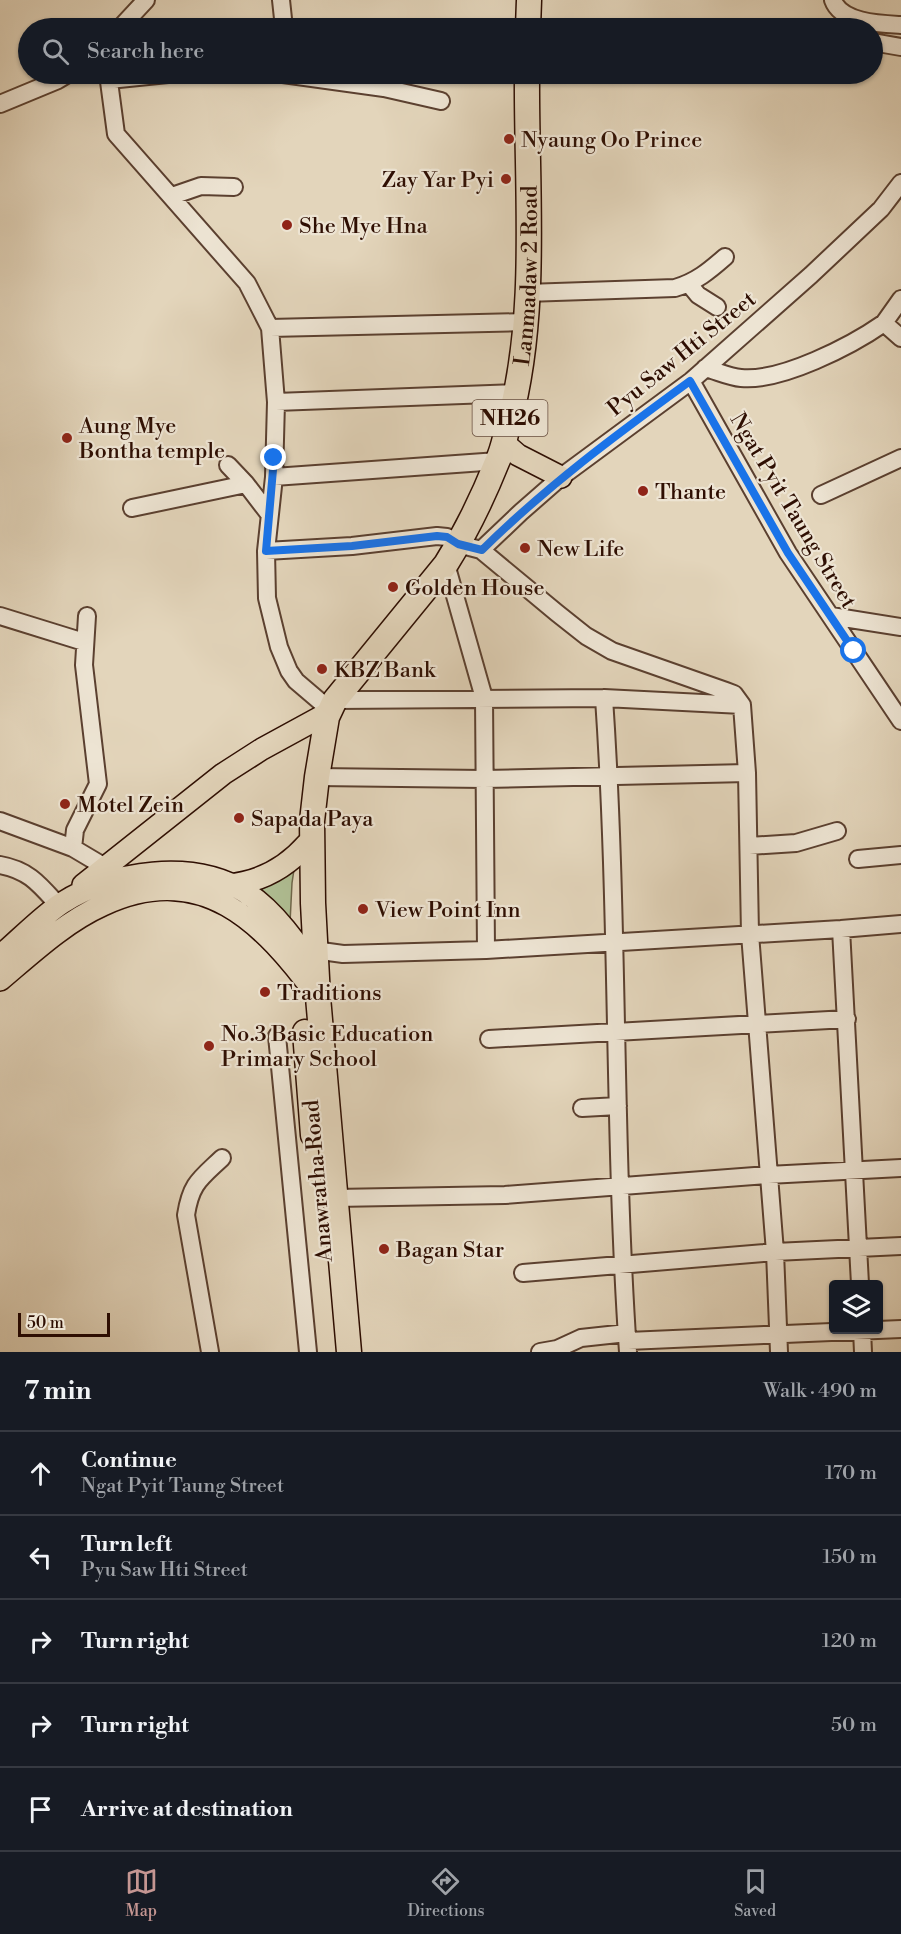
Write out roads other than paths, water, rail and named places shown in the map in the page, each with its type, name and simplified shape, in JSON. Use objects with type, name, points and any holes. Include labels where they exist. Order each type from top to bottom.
[{"type":"highway","points":[[528,18],[529,0]]},
{"type":"highway","name":"Lanmadaw 2 Road","points":[[331,708],[462,552],[501,452],[516,393],[526,322],[529,199],[527,84]]},
{"type":"highway","name":"NH26","points":[[310,832],[317,777],[331,708]]},
{"type":"highway","name":"Anawratha Road","points":[[310,832],[308,1082],[333,1352]]},
{"type":"highway","name":"Anawratha Road","points":[[310,968],[349,1352]]},
{"type":"main road","points":[[501,452],[518,455],[561,477]]},
{"type":"main road","points":[[0,956],[105,867],[223,774],[331,708]]},
{"type":"main road","points":[[0,980],[69,925],[102,905],[126,896],[150,891],[232,884],[260,879],[290,861],[310,832]]},
{"type":"main road","points":[[60,904],[110,882],[137,875],[159,872],[193,874],[232,884],[247,893],[263,906],[310,968]]},
{"type":"main road","points":[[173,889],[191,891],[228,905],[310,968]]},
{"type":"street","points":[[129,18],[146,0]]},
{"type":"street","points":[[281,0],[283,18]]},
{"type":"street","points":[[833,0],[842,12],[855,18]]},
{"type":"street","points":[[883,24],[901,25]]},
{"type":"street","points":[[883,44],[901,47]]},
{"type":"street","points":[[1,98],[45,84]]},
{"type":"street","points":[[109,84],[116,134],[246,283],[270,328],[276,402],[274,477],[266,551],[267,598],[279,647],[296,681],[331,708],[484,698],[604,698],[742,705]]},
{"type":"street","points":[[355,84],[441,101]]},
{"type":"street","points":[[172,196],[201,186],[234,187]]},
{"type":"street","name":"Pyu Saw Hti Street","points":[[462,552],[520,512],[561,477],[690,381],[811,275],[899,192]]},
{"type":"street","points":[[526,293],[675,288],[702,277],[725,257]]},
{"type":"street","points":[[689,284],[698,295],[717,307]]},
{"type":"street","points":[[705,368],[738,378],[770,377],[828,355],[884,323],[901,299]]},
{"type":"street","points":[[270,328],[526,322]]},
{"type":"street","points":[[884,323],[901,338]]},
{"type":"street","name":"Ngat Pyit Taung Street","points":[[690,381],[788,553],[901,721]]},
{"type":"street","points":[[276,402],[516,393]]},
{"type":"street","points":[[274,477],[501,452]]},
{"type":"street","points":[[822,495],[901,458]]},
{"type":"street","points":[[228,465],[269,514]]},
{"type":"street","points":[[132,508],[246,484]]},
{"type":"street","points":[[266,551],[447,537],[462,552],[586,636],[612,651],[734,694],[742,705],[747,773],[750,934],[775,1252],[779,1352]]},
{"type":"street","points":[[462,552],[484,698],[486,950]]},
{"type":"street","points":[[0,616],[84,642]]},
{"type":"street","points":[[73,848],[75,830],[98,784],[84,664],[87,616]]},
{"type":"street","points":[[831,616],[901,627]]},
{"type":"street","points":[[604,698],[610,775],[616,942],[619,1186],[628,1342]]},
{"type":"street","points":[[317,777],[484,779],[747,773]]},
{"type":"street","points":[[0,821],[73,848],[105,867]]},
{"type":"street","points":[[749,846],[796,843],[837,831]]},
{"type":"street","points":[[858,859],[901,855]]},
{"type":"street","points":[[0,865],[15,868],[34,878],[60,904]]},
{"type":"street","points":[[310,968],[343,954],[486,950],[901,924]]},
{"type":"street","points":[[841,929],[860,1280]]},
{"type":"street","points":[[489,1039],[847,1019]]},
{"type":"street","points":[[277,1036],[308,1352]]},
{"type":"street","points":[[582,1108],[618,1106]]},
{"type":"street","points":[[210,1352],[186,1215],[189,1196],[198,1181],[222,1158]]},
{"type":"street","points":[[335,1198],[505,1194],[901,1168]]},
{"type":"street","points":[[523,1273],[775,1252],[901,1246]]},
{"type":"street","points":[[883,1329],[901,1329]]},
{"type":"street","points":[[540,1352],[558,1349],[588,1336],[628,1342],[829,1332]]},
{"type":"street","points":[[862,1334],[863,1352]]},
{"type":"place","name":"Nyaung Oo Prince","points":[[509,139]]},
{"type":"place","name":"Zay Yar Pyi","points":[[506,179]]},
{"type":"place","name":"She Mye Hna","points":[[287,225]]},
{"type":"place","name":"Aung Mye Bontha temple","points":[[67,438]]},
{"type":"place","name":"Thante","points":[[643,491]]},
{"type":"place","name":"New Life","points":[[525,548]]},
{"type":"place","name":"Golden House","points":[[393,587]]},
{"type":"place","name":"KBZ Bank","points":[[322,669]]},
{"type":"place","name":"Motel Zein","points":[[65,804]]},
{"type":"place","name":"Sapada Paya","points":[[239,818]]},
{"type":"place","name":"View Point Inn","points":[[363,909]]},
{"type":"place","name":"Traditions","points":[[265,992]]},
{"type":"place","name":"No.3 Basic Education Primary School","points":[[209,1046]]},
{"type":"place","name":"Bagan Star","points":[[384,1249]]}]
